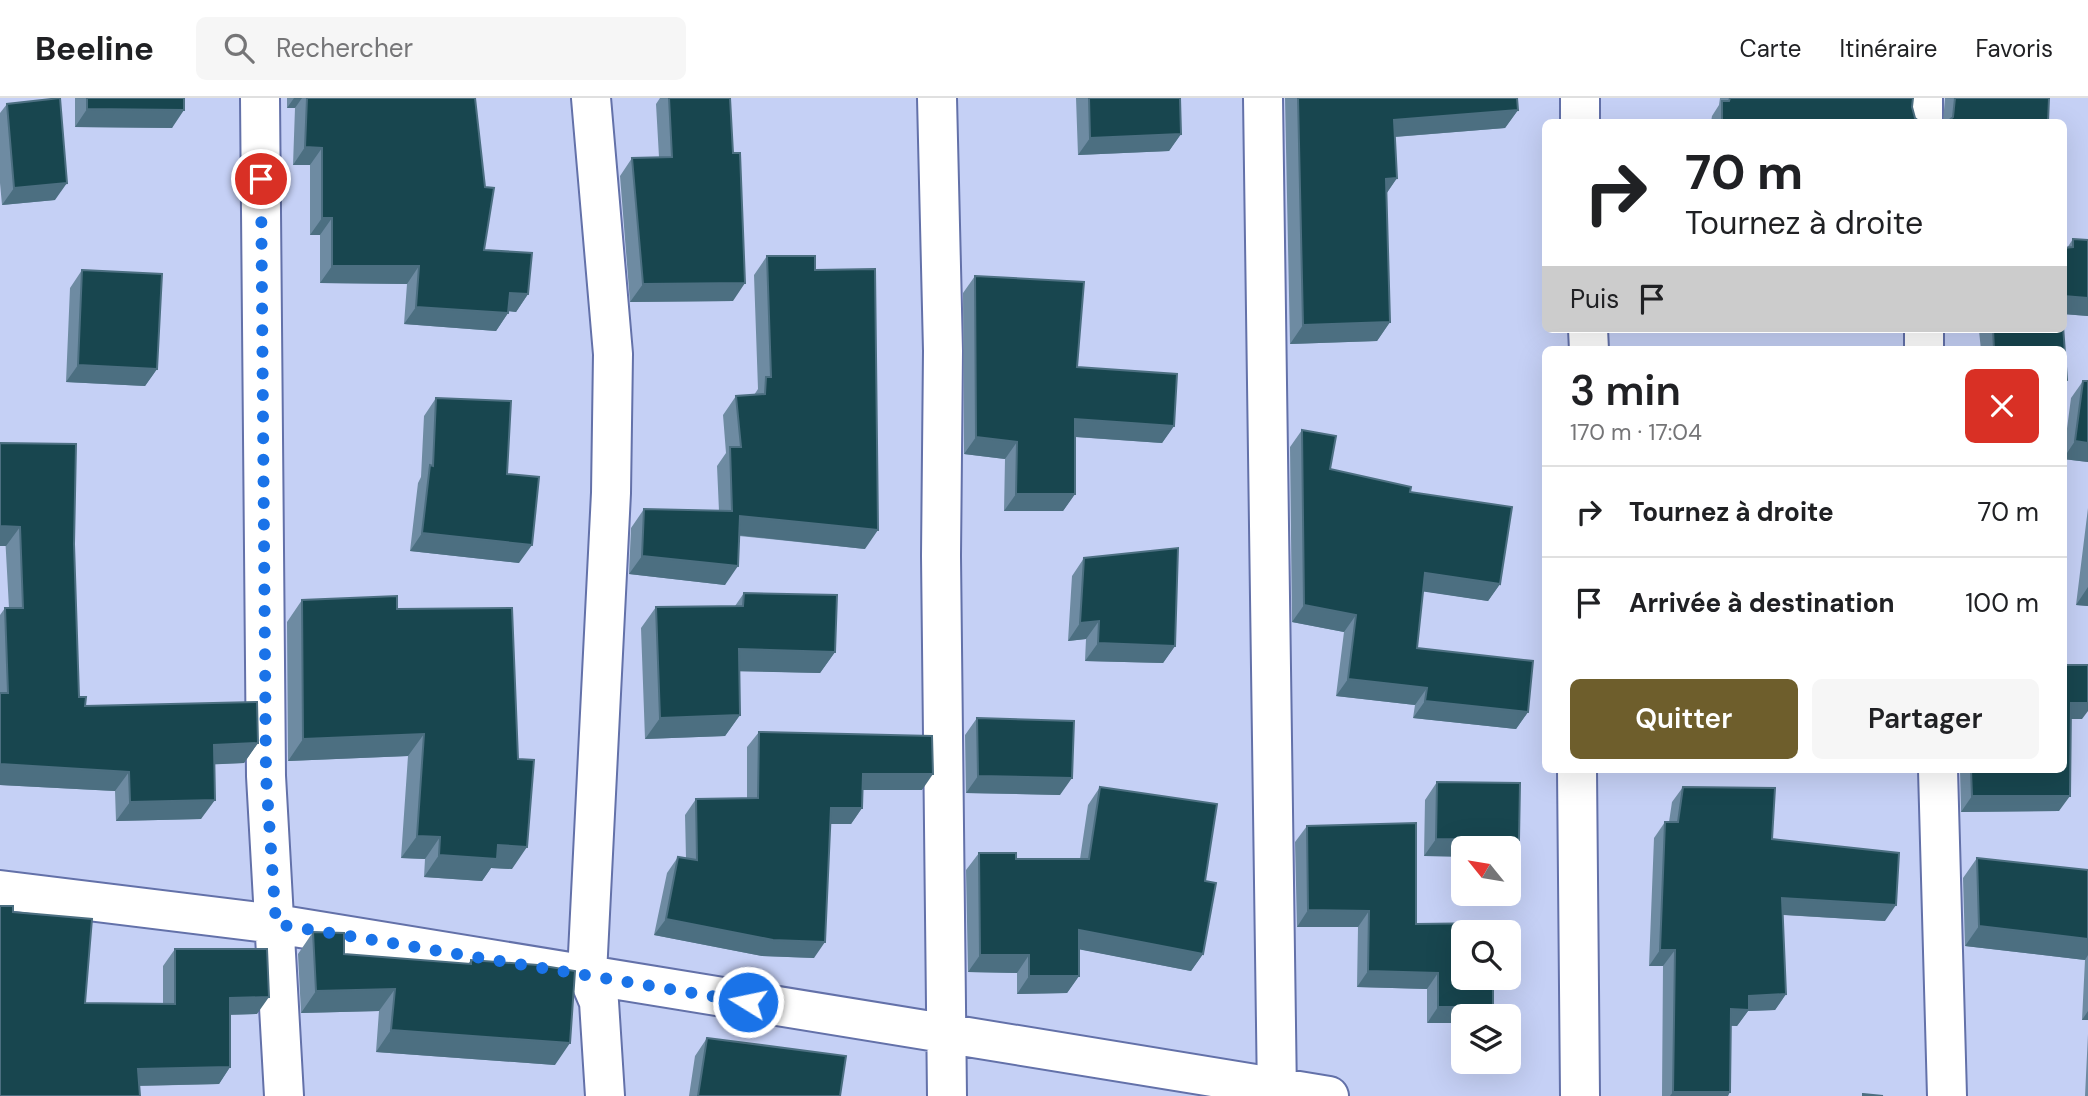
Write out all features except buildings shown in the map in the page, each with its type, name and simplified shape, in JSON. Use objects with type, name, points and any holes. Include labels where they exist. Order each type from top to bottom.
[{"type":"street","points":[[260,98],[266,776],[284,1096]]},
{"type":"street","points":[[591,98],[613,354],[611,493],[587,974],[599,1002],[605,1096]]},
{"type":"street","points":[[937,98],[943,351],[947,1096]]},
{"type":"street","points":[[1263,98],[1277,1092]]},
{"type":"street","points":[[1580,98],[1580,119]]},
{"type":"street","points":[[1923,98],[1923,119]]},
{"type":"street","points":[[1577,773],[1580,1096]]},
{"type":"street","points":[[1938,773],[1947,1096]]},
{"type":"street","points":[[0,890],[276,924],[945,1034],[1277,1092],[1329,1096]]},
{"type":"route","points":[[261,179],[266,776],[276,924],[748,1002]]}]
